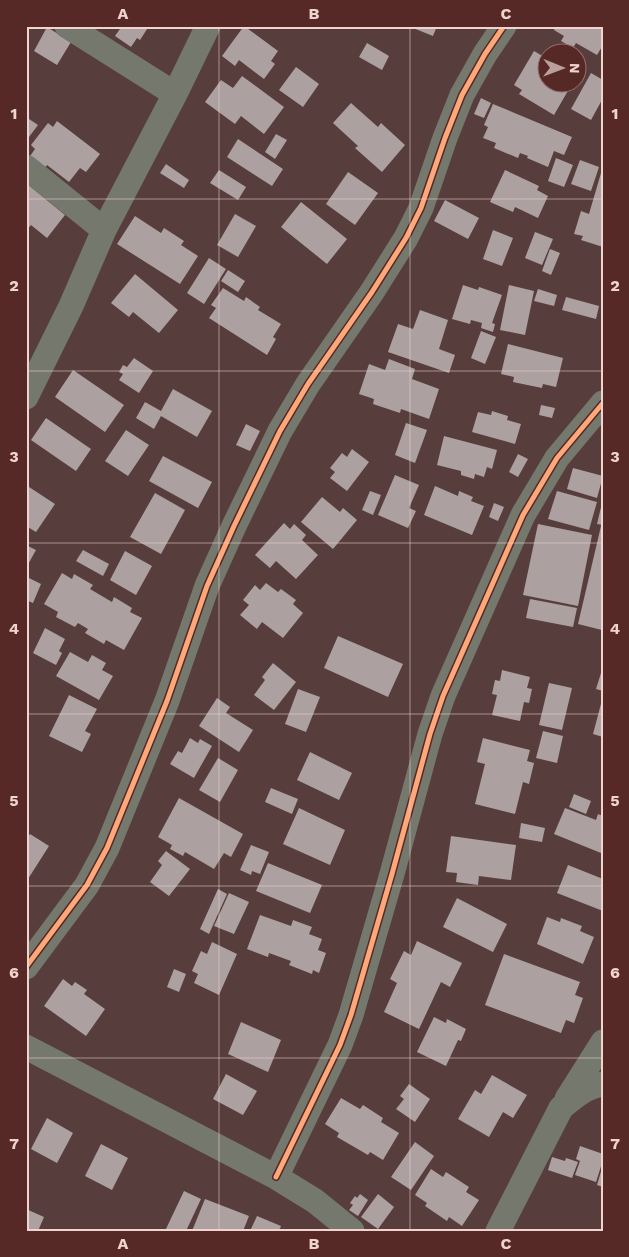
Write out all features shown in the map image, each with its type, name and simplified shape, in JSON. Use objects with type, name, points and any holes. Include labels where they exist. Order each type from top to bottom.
[{"type":"street","points":[[67,26],[175,94]]},
{"type":"street","points":[[26,397],[104,230],[208,26]]},
{"type":"street","points":[[26,967],[87,885],[107,848],[167,701],[207,586],[280,431],[308,384],[372,292],[406,238],[421,208],[445,138],[462,96],[485,54],[504,26]]},
{"type":"street","points":[[26,167],[104,230]]},
{"type":"street","points":[[276,1177],[340,1045],[351,1014],[430,734],[443,696],[523,515],[557,458],[603,404]]},
{"type":"street","points":[[498,1231],[561,1108],[603,1042]]},
{"type":"street","points":[[26,1047],[276,1177],[315,1201],[352,1231]]},
{"type":"street","points":[[561,1108],[577,1094],[603,1084]]},
{"type":"building","points":[[122,26],[149,26],[140,40],[137,38],[131,47],[115,36]]},
{"type":"building","points":[[244,26],[278,51],[271,61],[275,64],[264,79],[239,60],[235,66],[222,56]]},
{"type":"building","points":[[408,26],[437,26],[433,36]]},
{"type":"building","points":[[556,26],[603,26],[603,45],[597,55],[586,49],[586,42],[563,42],[561,41],[564,36],[554,30]]},
{"type":"building","points":[[47,27],[71,42],[57,65],[34,51]]},
{"type":"building","points":[[367,43],[389,56],[382,70],[359,57]]},
{"type":"building","points":[[534,51],[536,52],[536,92],[567,92],[554,115],[519,94],[522,90],[514,85]]},
{"type":"building","points":[[296,67],[319,84],[303,107],[279,90]]},
{"type":"building","points":[[591,73],[603,80],[603,98],[591,120],[571,109],[580,92],[586,92],[586,82]]},
{"type":"building","points":[[242,76],[284,107],[264,134],[241,116],[235,124],[205,102],[221,80],[233,88]]},
{"type":"building","points":[[481,98],[491,103],[484,118],[474,114]]},
{"type":"building","points":[[351,103],[378,127],[381,123],[405,145],[382,172],[355,148],[358,146],[333,123]]},
{"type":"building","points":[[493,104],[572,137],[564,155],[554,151],[548,167],[520,153],[518,158],[494,148],[496,143],[483,138],[488,127],[484,125]]},
{"type":"building","points":[[26,117],[38,125],[26,141]]},
{"type":"building","points":[[57,121],[100,154],[86,172],[80,168],[69,182],[47,165],[43,170],[28,159],[35,149],[31,145],[48,123],[53,127]]},
{"type":"building","points":[[276,134],[287,140],[275,159],[265,152]]},
{"type":"building","points":[[238,139],[283,169],[272,186],[227,157]]},
{"type":"building","points":[[556,158],[573,165],[564,187],[548,181]]},
{"type":"building","points":[[580,160],[599,167],[591,191],[571,184]]},
{"type":"building","points":[[166,164],[189,180],[184,188],[160,173]]},
{"type":"building","points":[[219,170],[246,187],[238,200],[210,183]]},
{"type":"building","points":[[505,170],[539,186],[537,190],[548,196],[538,218],[515,207],[513,212],[490,202]]},
{"type":"building","points":[[348,172],[378,193],[355,225],[326,204]]},
{"type":"building","points":[[601,173],[603,173],[603,247],[581,240],[583,236],[574,234],[581,211],[589,214]]},
{"type":"building","points":[[26,183],[65,215],[47,238],[31,225],[26,231]]},
{"type":"building","points":[[445,200],[479,218],[468,239],[434,221]]},
{"type":"building","points":[[301,202],[347,239],[327,264],[281,227]]},
{"type":"building","points":[[235,214],[256,226],[238,257],[217,245]]},
{"type":"building","points":[[135,216],[161,233],[164,228],[184,241],[181,245],[198,256],[180,284],[117,244]]},
{"type":"building","points":[[493,230],[513,238],[502,266],[483,259]]},
{"type":"building","points":[[535,232],[553,239],[542,265],[525,258]]},
{"type":"building","points":[[550,249],[560,253],[551,275],[542,271]]},
{"type":"building","points":[[209,258],[226,269],[204,304],[187,293]]},
{"type":"building","points":[[228,270],[245,281],[238,292],[221,281]]},
{"type":"building","points":[[135,274],[178,310],[159,333],[133,312],[129,317],[111,303]]},
{"type":"building","points":[[463,285],[478,290],[479,287],[502,295],[492,323],[495,324],[493,332],[481,328],[482,323],[471,320],[470,324],[452,319]]},
{"type":"building","points":[[509,285],[534,291],[525,335],[500,330]]},
{"type":"building","points":[[223,288],[244,301],[246,297],[260,307],[258,310],[281,324],[273,337],[276,339],[267,355],[209,318],[216,308],[211,305]]},
{"type":"building","points":[[538,289],[557,295],[554,306],[534,301]]},
{"type":"building","points":[[566,297],[599,306],[596,319],[562,310]]},
{"type":"building","points":[[420,310],[448,320],[439,349],[455,355],[449,373],[388,352],[398,324],[413,329]]},
{"type":"building","points":[[481,331],[496,337],[485,364],[471,358]]},
{"type":"building","points":[[508,344],[563,358],[556,387],[543,384],[542,388],[513,382],[514,377],[501,374]]},
{"type":"building","points":[[134,358],[153,371],[139,393],[119,380],[123,374],[119,372],[123,365],[127,367]]},
{"type":"building","points":[[389,359],[415,369],[412,379],[439,389],[429,419],[401,409],[400,413],[373,404],[374,399],[359,394],[369,364],[385,370]]},
{"type":"building","points":[[73,370],[124,405],[105,432],[55,397]]},
{"type":"building","points":[[173,389],[212,411],[197,437],[161,416],[154,429],[136,418],[145,402],[161,411]]},
{"type":"building","points":[[541,405],[555,408],[552,418],[539,415]]},
{"type":"building","points":[[492,411],[508,416],[507,420],[521,424],[515,444],[472,432],[478,412],[491,415]]},
{"type":"building","points":[[46,418],[91,449],[76,471],[31,440]]},
{"type":"building","points":[[406,423],[427,430],[415,463],[395,455]]},
{"type":"building","points":[[246,424],[260,431],[250,451],[236,445]]},
{"type":"building","points":[[126,430],[149,445],[128,476],[105,461]]},
{"type":"building","points":[[444,436],[497,450],[492,469],[487,467],[484,477],[475,474],[474,479],[461,475],[461,471],[437,465]]},
{"type":"building","points":[[352,449],[369,462],[347,491],[330,478],[335,472],[330,468],[342,453],[347,457]]},
{"type":"building","points":[[518,454],[528,459],[518,477],[509,472]]},
{"type":"building","points":[[163,456],[212,482],[198,508],[149,481]]},
{"type":"building","points":[[573,468],[603,476],[597,498],[567,489]]},
{"type":"building","points":[[395,475],[419,485],[409,508],[416,511],[408,528],[378,515]]},
{"type":"building","points":[[26,485],[55,504],[36,532],[26,526]]},
{"type":"building","points":[[435,486],[458,496],[459,491],[473,497],[471,501],[484,506],[472,535],[424,515]]},
{"type":"building","points":[[370,491],[381,495],[373,515],[362,510]]},
{"type":"building","points":[[557,491],[597,502],[589,530],[548,519]]},
{"type":"building","points":[[155,493],[185,510],[161,554],[130,537]]},
{"type":"building","points":[[322,497],[340,512],[343,508],[357,520],[333,549],[301,522]]},
{"type":"building","points":[[494,503],[504,507],[498,521],[489,517]]},
{"type":"building","points":[[603,503],[603,525],[597,524]]},
{"type":"building","points":[[284,523],[290,529],[294,524],[306,535],[302,540],[318,555],[296,579],[276,561],[270,568],[255,555]]},
{"type":"building","points":[[538,524],[592,535],[578,606],[523,595]]},
{"type":"building","points":[[601,526],[603,526],[602,630],[578,624]]},
{"type":"building","points":[[26,545],[36,550],[26,568]]},
{"type":"building","points":[[83,550],[109,564],[103,576],[76,561]]},
{"type":"building","points":[[125,551],[152,566],[136,595],[110,580]]},
{"type":"building","points":[[62,573],[72,579],[74,574],[93,585],[90,589],[112,602],[114,597],[132,608],[130,612],[142,618],[124,650],[106,640],[104,644],[85,633],[88,629],[78,623],[75,627],[56,617],[58,612],[44,604]]},
{"type":"building","points":[[27,577],[41,584],[33,603],[26,600]]},
{"type":"building","points":[[266,583],[278,592],[281,589],[296,600],[293,604],[303,613],[283,638],[262,622],[257,629],[240,615],[249,605],[243,600],[255,585],[260,590]]},
{"type":"building","points":[[530,599],[577,608],[573,627],[526,618]]},
{"type":"building","points":[[45,628],[65,639],[59,651],[62,653],[56,665],[33,653]]},
{"type":"building","points":[[338,636],[403,664],[388,697],[324,668]]},
{"type":"building","points":[[70,652],[88,662],[92,655],[106,663],[102,670],[113,676],[99,700],[56,676]]},
{"type":"building","points":[[273,663],[296,682],[274,710],[254,695],[265,680],[262,677]]},
{"type":"building","points":[[502,670],[530,677],[527,688],[532,689],[529,703],[524,702],[520,721],[492,715],[497,695],[492,694],[495,680],[500,681]]},
{"type":"building","points":[[601,673],[603,673],[603,691],[596,689]]},
{"type":"building","points":[[549,683],[572,688],[562,730],[539,725]]},
{"type":"building","points":[[298,689],[320,697],[306,732],[285,724]]},
{"type":"building","points":[[69,695],[97,709],[85,731],[91,734],[82,752],[49,736]]},
{"type":"building","points":[[217,698],[230,707],[226,713],[253,730],[239,752],[199,726]]},
{"type":"building","points":[[603,700],[603,737],[593,734]]},
{"type":"building","points":[[543,731],[563,736],[557,763],[536,758]]},
{"type":"building","points":[[190,738],[198,743],[200,739],[212,746],[194,778],[170,764],[178,751],[182,753]]},
{"type":"building","points":[[483,738],[530,750],[527,761],[534,763],[529,784],[523,782],[515,814],[475,804],[485,764],[477,762]]},
{"type":"building","points":[[310,752],[352,773],[339,800],[297,780]]},
{"type":"building","points":[[218,758],[238,770],[220,802],[199,790]]},
{"type":"building","points":[[271,788],[298,799],[292,814],[265,802]]},
{"type":"building","points":[[574,794],[591,801],[586,814],[569,807]]},
{"type":"building","points":[[179,798],[243,834],[231,857],[224,853],[214,869],[185,852],[183,856],[170,849],[172,845],[158,837]]},
{"type":"building","points":[[299,808],[345,830],[330,865],[283,844]]},
{"type":"building","points":[[565,808],[596,820],[598,814],[603,816],[603,849],[601,853],[554,834]]},
{"type":"building","points":[[521,823],[545,828],[542,842],[519,838]]},
{"type":"building","points":[[30,834],[49,846],[28,879],[26,877],[26,840]]},
{"type":"building","points":[[451,836],[516,845],[511,880],[479,876],[478,885],[456,882],[457,873],[446,872]]},
{"type":"building","points":[[251,845],[269,852],[260,874],[252,871],[251,875],[240,870]]},
{"type":"building","points":[[166,851],[190,869],[169,896],[150,882],[162,865],[158,861]]},
{"type":"building","points":[[268,863],[322,885],[310,913],[256,891]]},
{"type":"building","points":[[568,865],[603,879],[603,911],[557,893]]},
{"type":"building","points":[[218,889],[227,894],[209,934],[200,929]]},
{"type":"building","points":[[229,893],[249,902],[234,934],[214,926]]},
{"type":"building","points":[[457,898],[507,924],[493,952],[443,927]]},
{"type":"building","points":[[260,915],[291,926],[293,920],[312,927],[309,934],[322,939],[318,950],[326,953],[319,973],[313,970],[312,974],[289,965],[291,961],[269,953],[268,957],[247,949]]},
{"type":"building","points":[[547,917],[560,922],[561,918],[582,926],[580,931],[594,937],[583,964],[537,944]]},
{"type":"building","points":[[417,941],[462,963],[450,987],[441,982],[419,1029],[384,1012],[397,983],[390,979],[404,951],[411,955]]},
{"type":"building","points":[[212,942],[237,954],[219,995],[194,983],[198,974],[192,971],[201,951],[207,954]]},
{"type":"building","points":[[504,954],[580,982],[575,995],[583,998],[574,1023],[566,1020],[561,1033],[485,1005]]},
{"type":"building","points":[[174,969],[186,974],[179,992],[167,987]]},
{"type":"building","points":[[63,979],[72,986],[75,982],[87,990],[84,994],[105,1009],[86,1036],[44,1006]]},
{"type":"building","points":[[434,1017],[446,1023],[447,1019],[466,1029],[461,1041],[458,1040],[446,1066],[417,1052]]},
{"type":"building","points":[[241,1022],[281,1040],[268,1072],[228,1054]]},
{"type":"building","points":[[226,1074],[257,1091],[243,1115],[213,1099]]},
{"type":"building","points":[[492,1075],[527,1095],[513,1118],[503,1112],[489,1137],[458,1119],[475,1090],[481,1094]]},
{"type":"building","points":[[409,1084],[430,1099],[415,1122],[396,1109],[404,1099],[400,1096]]},
{"type":"building","points":[[341,1098],[360,1109],[363,1105],[383,1118],[381,1122],[399,1133],[383,1160],[370,1152],[368,1155],[337,1137],[339,1133],[325,1124]]},
{"type":"building","points":[[47,1118],[73,1133],[57,1163],[31,1149]]},
{"type":"building","points":[[415,1142],[434,1156],[411,1190],[391,1177]]},
{"type":"building","points":[[101,1144],[128,1158],[112,1190],[85,1176]]},
{"type":"building","points":[[580,1146],[603,1154],[596,1182],[575,1175],[580,1161],[576,1159]]},
{"type":"building","points":[[552,1157],[565,1161],[566,1158],[578,1162],[572,1178],[548,1170]]},
{"type":"building","points":[[603,1168],[603,1187],[597,1185]]},
{"type":"building","points":[[431,1169],[443,1177],[446,1172],[469,1187],[466,1192],[479,1200],[462,1226],[449,1217],[447,1221],[425,1206],[427,1203],[415,1195]]},
{"type":"building","points":[[184,1191],[201,1199],[186,1231],[165,1231]]},
{"type":"building","points":[[360,1194],[368,1200],[358,1216],[349,1210],[353,1205],[350,1203],[355,1196],[357,1198]]},
{"type":"building","points":[[378,1194],[394,1207],[378,1229],[361,1217]]},
{"type":"building","points":[[205,1199],[249,1216],[243,1231],[192,1231]]},
{"type":"building","points":[[26,1209],[44,1217],[38,1231],[26,1231]]},
{"type":"building","points":[[257,1216],[281,1226],[279,1231],[250,1231]]},
{"type":"cycle path","points":[[26,967],[87,885],[107,848],[167,701],[207,586],[234,526],[280,431],[308,384],[372,292],[406,238],[421,208],[462,95],[485,54],[504,26]]},
{"type":"cycle path","points":[[276,1177],[340,1045],[351,1015],[430,734],[443,696],[523,515],[557,458],[603,403]]}]
